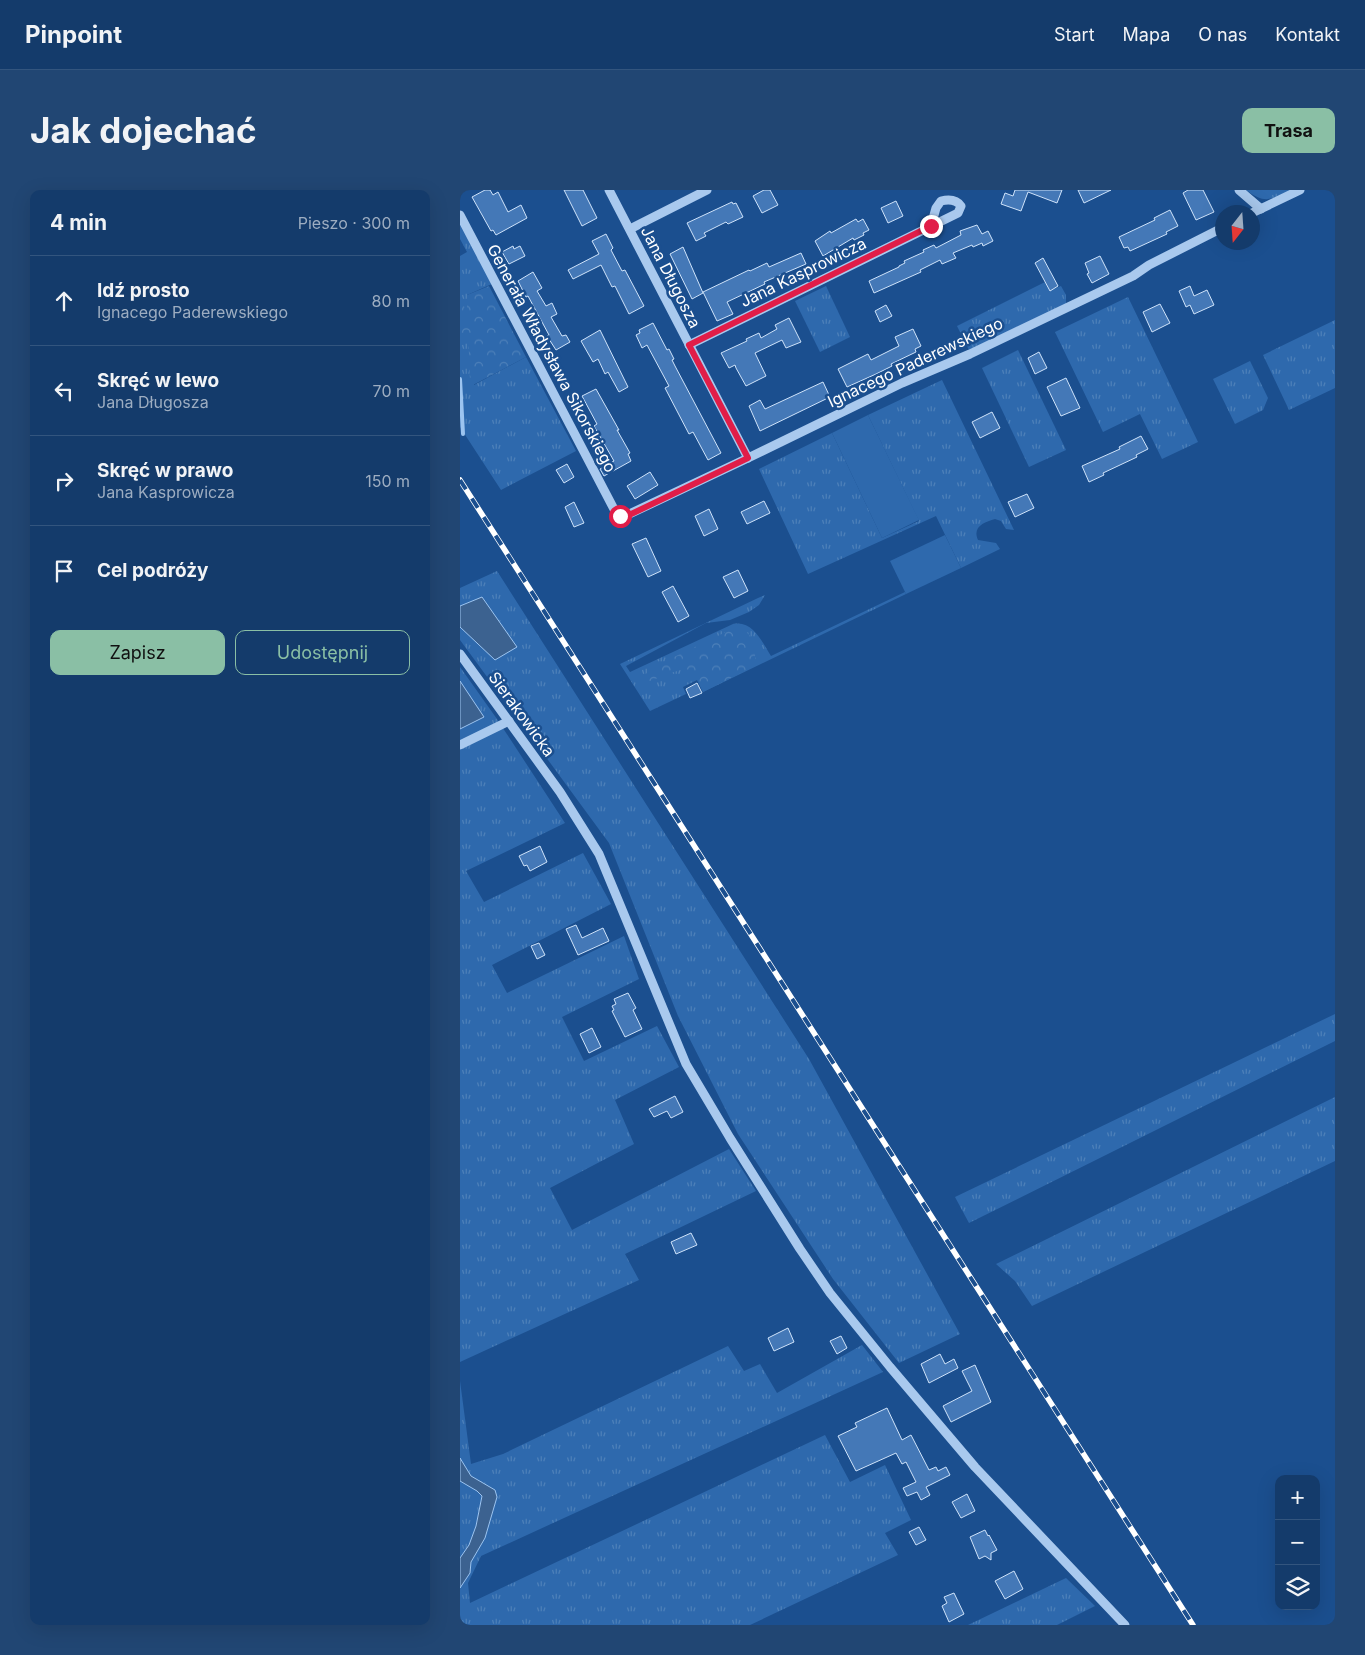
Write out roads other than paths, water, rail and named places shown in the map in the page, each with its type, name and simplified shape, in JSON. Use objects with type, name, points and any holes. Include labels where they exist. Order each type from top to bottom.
[{"type":"street","name":"Jana Długosza","points":[[609,190],[748,458]]},
{"type":"street","points":[[630,229],[707,190]]},
{"type":"street","points":[[1239,190],[1252,205]]},
{"type":"street","points":[[1260,210],[1300,190]]},
{"type":"street","name":"Generała Władysława Sikorskiego","points":[[460,215],[618,514]]},
{"type":"street","name":"Jana Kasprowicza","points":[[689,345],[931,226]]},
{"type":"street","name":"Ignacego Paderewskiego","points":[[618,514],[623,517],[627,516],[902,383],[970,354],[1133,276],[1149,265],[1215,232]]},
{"type":"street","name":"Sierakowicka","points":[[460,654],[560,792],[599,854],[686,1064],[730,1138],[830,1293],[975,1467],[1125,1625]]},
{"type":"street","points":[[460,745],[509,721]]},
{"type":"waterway","points":[[460,379],[463,434]]},
{"type":"railway","points":[[460,480],[1193,1625]]}]
